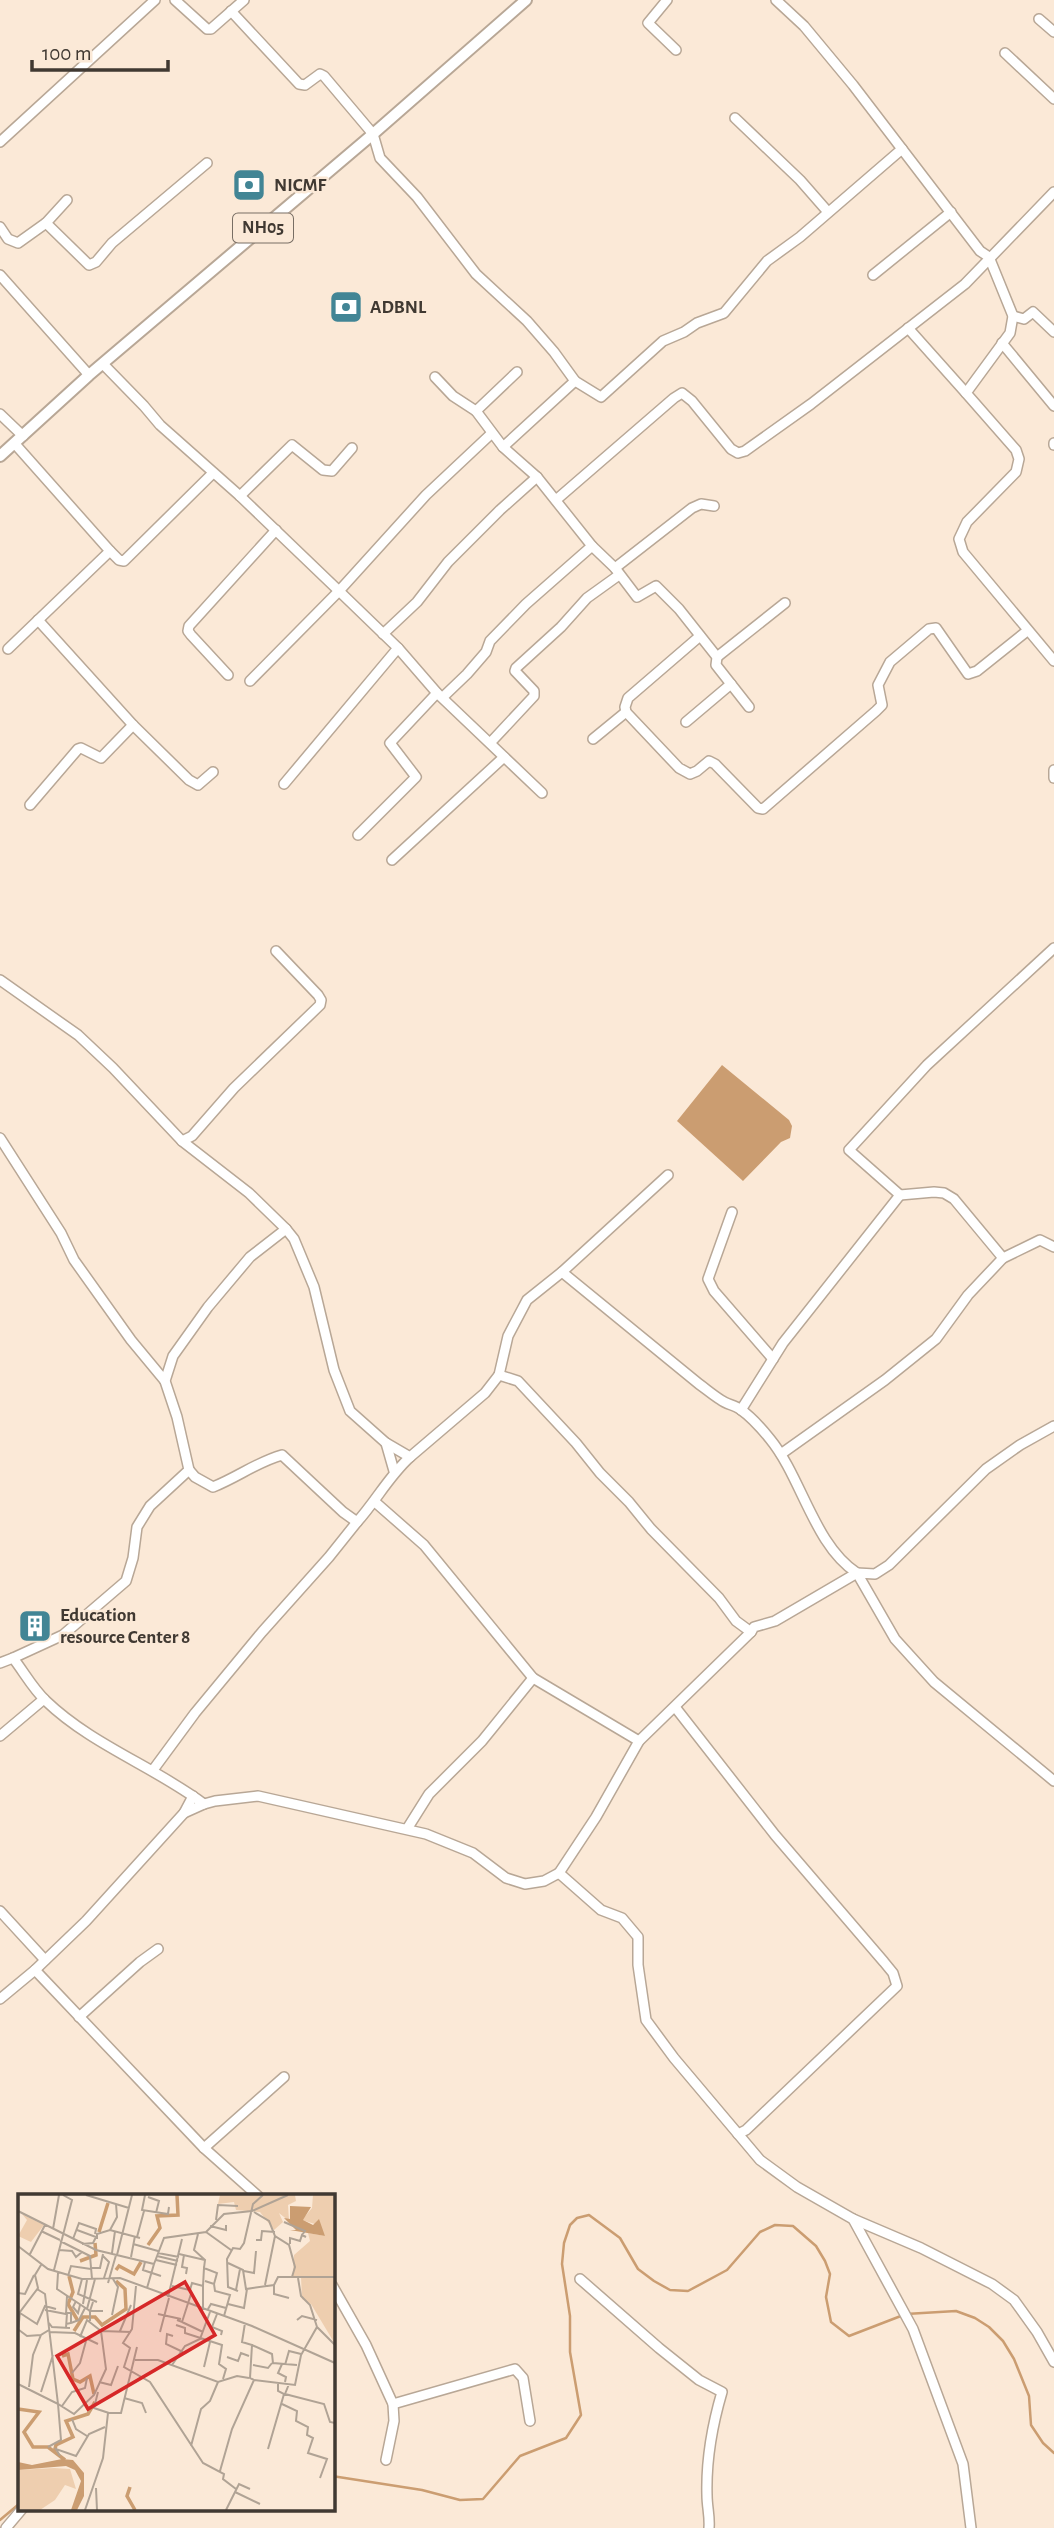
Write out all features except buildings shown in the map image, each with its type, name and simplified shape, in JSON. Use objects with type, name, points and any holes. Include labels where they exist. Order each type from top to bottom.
[{"type":"main road","name":"NH05","points":[[0,456],[89,375],[527,0]]},
{"type":"street","points":[[0,142],[155,0]]},
{"type":"street","points":[[175,0],[207,29],[211,29],[244,0]]},
{"type":"street","points":[[667,0],[648,23],[676,50]]},
{"type":"street","points":[[776,0],[804,26],[980,251],[989,257],[1013,316],[1010,333],[966,393]]},
{"type":"street","points":[[231,11],[299,84],[305,85],[320,74],[324,76],[373,134],[380,158],[416,197],[477,274],[527,321],[575,381],[601,397],[663,341],[697,323],[724,313],[767,261],[800,237],[902,149]]},
{"type":"street","points":[[1040,19],[1054,32]]},
{"type":"street","points":[[1005,53],[1054,99]]},
{"type":"street","points":[[735,118],[800,180],[828,212]]},
{"type":"street","points":[[46,223],[89,265],[96,262],[113,243],[207,163]]},
{"type":"street","points":[[556,499],[682,393],[692,401],[732,449],[738,453],[745,451],[979,271],[989,257],[1054,192]]},
{"type":"street","points":[[0,227],[8,239],[18,243],[46,223],[68,200]]},
{"type":"street","points":[[873,275],[951,212]]},
{"type":"street","points":[[0,275],[89,375]]},
{"type":"street","points":[[1013,316],[1024,319],[1033,313],[1054,332]]},
{"type":"street","points":[[908,328],[1016,450],[1019,459],[1016,472],[967,522],[959,539],[963,552],[1054,661]]},
{"type":"street","points":[[1002,343],[1054,406]]},
{"type":"street","points":[[103,364],[160,425],[276,530],[542,793]]},
{"type":"street","points":[[476,411],[517,372]]},
{"type":"street","points":[[435,377],[453,396],[476,411],[503,447],[537,477],[637,597],[656,586],[679,608],[717,657]]},
{"type":"street","points":[[503,447],[575,381]]},
{"type":"street","points":[[0,414],[119,560],[124,561],[213,474]]},
{"type":"street","points":[[250,681],[339,591],[426,495],[492,432]]},
{"type":"street","points":[[240,496],[292,445],[323,470],[328,471],[332,471],[352,448]]},
{"type":"street","points":[[383,634],[417,602],[448,562],[537,477]]},
{"type":"street","points":[[491,742],[534,696],[534,691],[515,671],[516,668],[561,627],[587,598],[692,508],[701,504],[714,506]]},
{"type":"street","points":[[228,675],[191,635],[189,626],[276,530]]},
{"type":"street","points":[[358,835],[416,777],[390,743],[440,695],[467,674],[486,652],[490,641],[526,604],[592,546]]},
{"type":"street","points":[[8,649],[110,551]]},
{"type":"street","points":[[749,707],[716,665],[717,657],[785,603]]},
{"type":"street","points":[[38,620],[133,725],[194,785],[203,782],[213,772]]},
{"type":"street","points":[[700,636],[628,698],[626,712],[679,768],[690,774],[709,761],[758,808],[764,809],[876,711],[881,705],[878,685],[890,662],[929,629],[936,628],[968,674],[977,671],[1027,631]]},
{"type":"street","points":[[284,785],[398,649]]},
{"type":"street","points":[[686,722],[731,684]]},
{"type":"street","points":[[593,739],[626,712]]},
{"type":"street","points":[[30,805],[78,749],[100,758],[133,725]]},
{"type":"street","points":[[392,860],[504,757]]},
{"type":"street","points":[[1054,770],[1054,778]]},
{"type":"street","points":[[1003,1258],[954,1199],[944,1193],[900,1195],[849,1150],[927,1065],[1054,948]]},
{"type":"street","points":[[183,1141],[192,1136],[234,1088],[320,1005],[318,995],[276,951]]},
{"type":"street","points":[[0,980],[78,1035],[183,1141],[249,1193],[286,1229],[294,1239],[314,1287],[334,1370],[350,1411],[386,1443],[410,1457]]},
{"type":"street","points":[[0,1138],[61,1233],[75,1261],[164,1381],[177,1417],[189,1470],[194,1477],[214,1487],[229,1481],[253,1465],[282,1455],[357,1522]]},
{"type":"street","points":[[153,1770],[195,1713],[262,1632],[375,1502],[394,1471],[485,1393],[499,1375],[508,1336],[527,1300],[562,1272],[668,1175]]},
{"type":"street","points":[[741,1410],[773,1359],[900,1195]]},
{"type":"street","points":[[732,1212],[708,1279],[714,1291],[773,1359]]},
{"type":"street","points":[[164,1381],[173,1356],[208,1307],[250,1256],[286,1229]]},
{"type":"street","points":[[781,1454],[886,1380],[936,1339],[968,1295],[1003,1258],[1040,1240],[1054,1247]]},
{"type":"street","points":[[562,1272],[699,1384],[722,1401],[741,1410],[771,1440],[828,1542],[848,1567],[857,1573],[895,1639],[934,1682],[1054,1780]]},
{"type":"street","points":[[499,1375],[518,1381],[651,1529],[719,1598],[736,1621],[751,1632]]},
{"type":"street","points":[[184,1813],[215,1801],[258,1796],[426,1834],[472,1853],[506,1878],[526,1884],[544,1881],[559,1873],[596,1817],[639,1741],[754,1627],[775,1621],[857,1573],[875,1574],[889,1565],[986,1469],[1020,1445],[1054,1426]]},
{"type":"street","points":[[386,1443],[394,1471]]},
{"type":"street","points":[[0,1663],[63,1635],[126,1581],[134,1558],[138,1527],[150,1506],[189,1470]]},
{"type":"street","points":[[375,1502],[424,1545],[533,1678],[639,1741]]},
{"type":"street","points":[[13,1658],[44,1699],[98,1742],[153,1770],[204,1804]]},
{"type":"street","points":[[407,1829],[429,1794],[482,1741],[533,1678]]},
{"type":"street","points":[[0,1736],[44,1699]]},
{"type":"street","points":[[675,1707],[775,1835],[893,1973],[897,1986],[746,2130],[738,2134]]},
{"type":"street","points":[[0,1999],[36,1970],[94,1913],[184,1813],[193,1796]]},
{"type":"street","points":[[559,1873],[601,1910],[622,1918],[638,1937],[638,1965],[646,2020],[674,2058],[761,2160],[788,2181],[853,2219],[921,2248],[992,2284],[1014,2300],[1054,2362]]},
{"type":"street","points":[[0,1911],[45,1960]]},
{"type":"street","points":[[79,2017],[158,1949]]},
{"type":"street","points":[[36,1970],[204,2148],[256,2194]]},
{"type":"street","points":[[204,2148],[284,2077]]},
{"type":"street","points":[[853,2219],[913,2329],[963,2464],[971,2528]]},
{"type":"street","points":[[580,2279],[699,2380],[722,2392],[711,2426],[706,2498],[710,2513],[709,2528]]},
{"type":"street","points":[[334,2289],[366,2345],[393,2404],[394,2421],[386,2460]]},
{"type":"street","points":[[393,2404],[515,2369],[523,2378],[530,2421]]},
{"type":"street","points":[[6,2528],[21,2510]]},
{"type":"shaded area","points":[[722,1065],[789,1120],[792,1126],[790,1138],[781,1142],[743,1181],[677,1121]]},
{"type":"waterway","points":[[334,2476],[422,2490],[460,2500],[483,2499],[520,2456],[566,2438],[581,2415],[570,2352],[570,2316],[562,2264],[564,2243],[570,2225],[577,2218],[589,2215],[620,2238],[638,2269],[670,2290],[688,2291],[727,2270],[760,2232],[775,2225],[793,2226],[816,2246],[825,2261],[830,2274],[826,2297],[831,2322],[849,2336],[906,2314],[956,2311],[975,2318],[1003,2341],[1014,2359],[1029,2396],[1031,2425],[1043,2443],[1054,2453]]},
{"type":"waterway","points":[[0,2520],[18,2505]]},
{"type":"place","name":"NICMF","points":[[249,185]]},
{"type":"place","name":"ADBNL","points":[[346,307]]},
{"type":"place","name":"Education resource Center 8","points":[[35,1626]]}]
